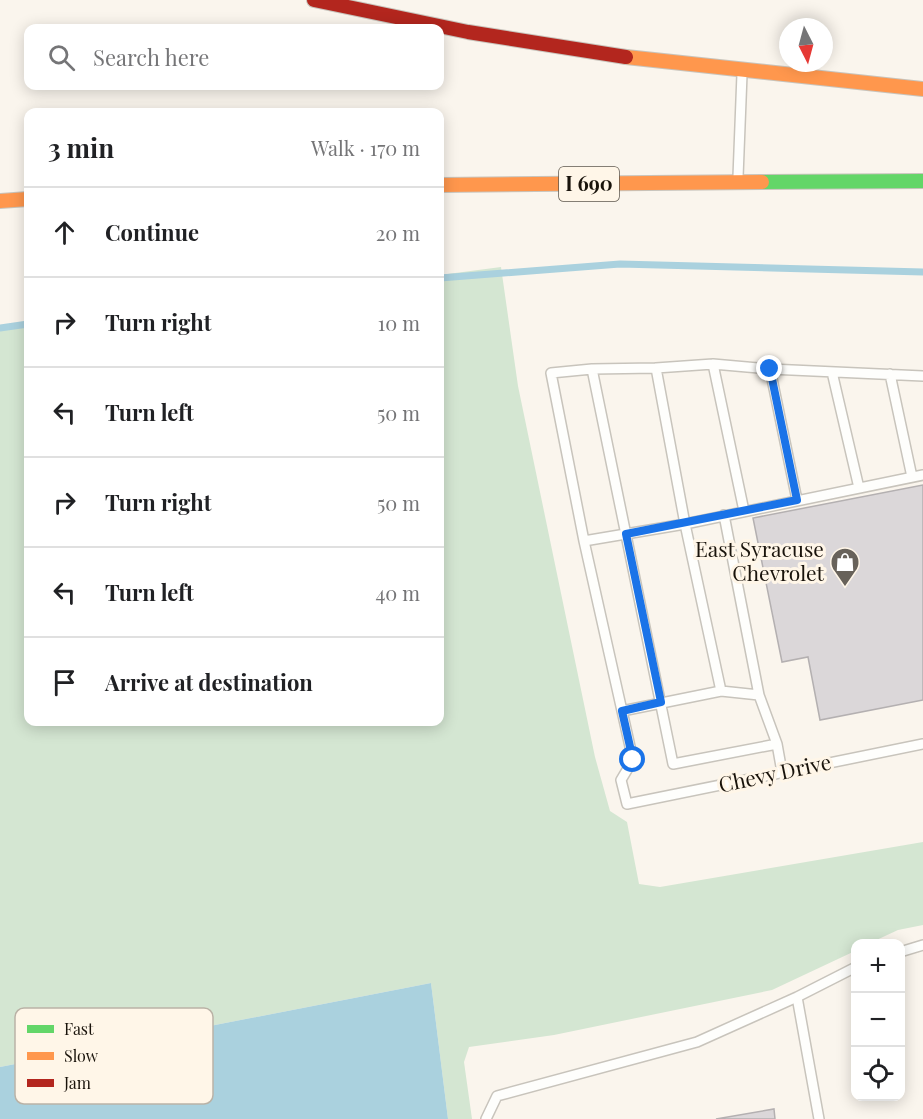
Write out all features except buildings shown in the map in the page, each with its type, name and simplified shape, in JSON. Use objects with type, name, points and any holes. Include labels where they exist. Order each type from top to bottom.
[{"type":"highway","points":[[314,0],[435,24]]},
{"type":"highway","points":[[444,26],[520,41],[742,72],[923,89]]},
{"type":"highway","name":"I 690","points":[[444,185],[923,181]]},
{"type":"highway","points":[[0,201],[24,199]]},
{"type":"lane","points":[[738,182],[742,72]]},
{"type":"lane","points":[[713,364],[744,511]]},
{"type":"lane","points":[[759,696],[721,691],[622,711],[584,541],[551,373],[713,364],[923,376]]},
{"type":"lane","points":[[656,368],[685,524],[721,691]]},
{"type":"lane","points":[[592,369],[673,764],[777,744]]},
{"type":"lane","points":[[770,369],[797,500]]},
{"type":"lane","points":[[832,372],[859,488]]},
{"type":"lane","points":[[890,374],[912,477]]},
{"type":"lane","points":[[584,541],[685,524],[923,475]]},
{"type":"lane","points":[[724,515],[759,696],[777,744],[782,772]]},
{"type":"lane","name":"Chevy Drive","points":[[622,711],[633,760],[621,780],[627,804],[923,744]]},
{"type":"lane","points":[[905,950],[923,945]]},
{"type":"lane","points":[[486,1119],[497,1096],[697,1042],[797,997],[851,969]]},
{"type":"lane","points":[[797,997],[819,1119]]},
{"type":"green space","points":[[501,267],[518,386],[595,757],[610,811],[627,822],[639,884],[660,887],[923,842],[923,925],[898,930],[879,939],[851,939],[851,953],[772,990],[554,1035],[469,1047],[464,1062],[472,1119],[448,1119],[431,983],[213,1025],[213,1008],[15,1008],[15,1064],[0,1067],[0,328],[24,325],[24,726],[444,726],[444,274]]},
{"type":"water","points":[[431,983],[448,1119],[0,1119],[0,1067],[15,1064],[15,1104],[213,1104],[213,1025]]},
{"type":"waterway","points":[[444,278],[620,264],[923,272]]},
{"type":"waterway","points":[[0,328],[24,325]]},
{"type":"traffic: fast","points":[[762,182],[923,181]]},
{"type":"traffic: slow","points":[[626,57],[923,89]]},
{"type":"traffic: slow","points":[[444,185],[762,182]]},
{"type":"traffic: slow","points":[[0,201],[24,199]]},
{"type":"traffic: jam","points":[[314,0],[430,24]]},
{"type":"traffic: jam","points":[[444,27],[626,57]]},
{"type":"place","name":"East Syracuse Chevrolet","points":[[845,588]]},
{"type":"route","points":[[633,760],[622,711],[661,702],[626,534],[797,500],[770,369]]}]
